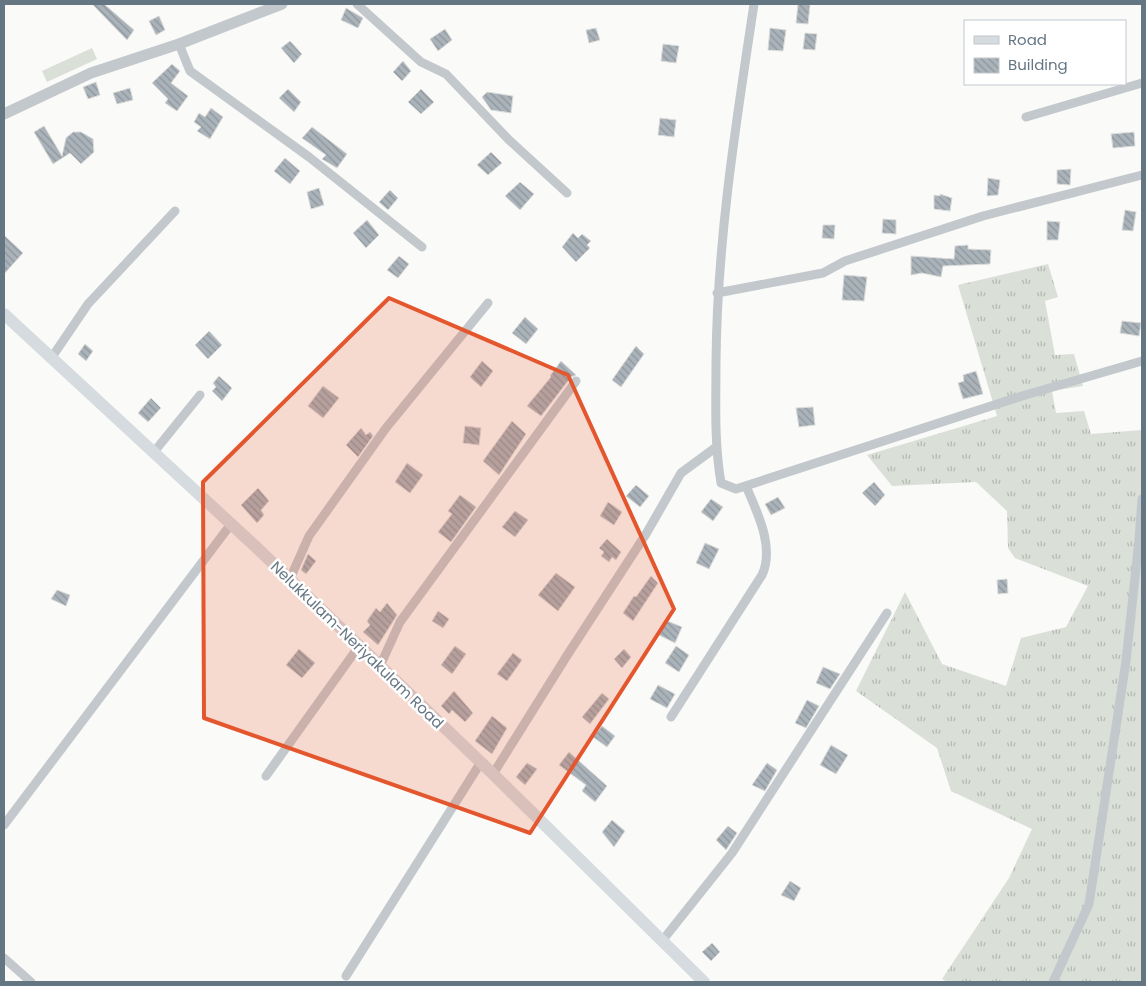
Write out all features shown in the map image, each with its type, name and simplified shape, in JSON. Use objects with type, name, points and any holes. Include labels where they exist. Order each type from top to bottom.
[{"type":"main road","name":"Nelukkulam-Neriyakulam Road","points":[[4,314],[52,356],[231,524],[481,762],[704,982]]},
{"type":"street","points":[[4,114],[91,73],[179,44],[282,4]]},
{"type":"street","points":[[357,4],[421,62],[446,74],[508,138],[567,194]]},
{"type":"street","points":[[754,4],[732,146],[717,293],[715,448],[722,483],[732,488],[746,486],[1022,396],[1142,361]]},
{"type":"street","points":[[179,44],[190,71],[309,157],[422,247]]},
{"type":"street","points":[[1026,116],[1142,83]]},
{"type":"street","points":[[717,293],[823,273],[845,261],[983,216],[1142,175]]},
{"type":"street","points":[[52,356],[88,304],[175,211]]},
{"type":"street","points":[[289,580],[309,536],[386,428],[488,303]]},
{"type":"street","points":[[380,666],[400,622],[576,381]]},
{"type":"street","points":[[154,452],[200,395]]},
{"type":"street","points":[[493,774],[646,534],[681,473],[715,448]]},
{"type":"street","points":[[671,718],[768,563],[757,513],[746,486]]},
{"type":"street","points":[[1052,982],[1089,904],[1126,661],[1140,540],[1142,499]]},
{"type":"street","points":[[4,825],[231,524]]},
{"type":"street","points":[[662,941],[732,852],[887,613]]},
{"type":"street","points":[[266,776],[359,646]]},
{"type":"street","points":[[346,976],[481,762]]},
{"type":"street","points":[[4,958],[31,982]]},
{"type":"highlighted area","points":[[389,298],[568,375],[674,609],[530,833],[204,718],[203,482]]},
{"type":"green space","points":[[92,48],[97,59],[47,82],[42,71]]},
{"type":"green space","points":[[1048,264],[1058,297],[1045,301],[1055,355],[1074,354],[1083,386],[1052,391],[1056,413],[1084,411],[1091,434],[1142,430],[1142,982],[947,982],[942,979],[1009,878],[1032,829],[951,791],[937,748],[856,691],[905,592],[942,664],[1006,686],[1021,638],[1066,627],[1088,586],[1015,558],[1008,548],[1007,511],[976,482],[892,486],[867,455],[997,416],[958,285]]},
{"type":"building","points":[[92,4],[104,4],[134,30],[127,40]]},
{"type":"building","points":[[798,4],[810,5],[808,24],[796,23]]},
{"type":"building","points":[[346,8],[363,18],[358,28],[341,20]]},
{"type":"building","points":[[159,16],[165,30],[156,35],[149,21]]},
{"type":"building","points":[[596,28],[600,40],[589,43],[586,30]]},
{"type":"building","points":[[770,28],[786,30],[783,51],[768,50]]},
{"type":"building","points":[[445,29],[452,40],[438,51],[430,39]]},
{"type":"building","points":[[805,33],[817,34],[815,50],[803,49]]},
{"type":"building","points":[[290,41],[302,54],[294,63],[281,48]]},
{"type":"building","points":[[663,44],[679,46],[676,63],[661,61]]},
{"type":"building","points":[[403,61],[411,71],[402,81],[393,72]]},
{"type":"building","points":[[172,64],[180,71],[171,83],[188,96],[177,111],[165,103],[168,99],[152,83]]},
{"type":"building","points":[[96,82],[100,95],[88,99],[83,87]]},
{"type":"building","points":[[130,88],[133,100],[117,104],[113,93]]},
{"type":"building","points":[[288,89],[301,102],[294,112],[279,98]]},
{"type":"building","points":[[421,89],[434,102],[421,114],[408,102]]},
{"type":"building","points":[[487,92],[513,96],[511,113],[491,110],[482,97]]},
{"type":"building","points":[[211,108],[223,117],[210,139],[197,131],[201,127],[194,122],[199,113],[205,117]]},
{"type":"building","points":[[660,118],[676,120],[674,137],[658,135]]},
{"type":"building","points":[[44,126],[62,156],[66,138],[73,132],[81,132],[93,139],[94,152],[81,164],[70,153],[53,164],[34,132]]},
{"type":"building","points":[[312,127],[347,154],[337,168],[322,159],[326,155],[302,138]]},
{"type":"building","points":[[1134,132],[1135,146],[1113,148],[1111,134]]},
{"type":"building","points":[[491,152],[502,163],[488,175],[477,165]]},
{"type":"building","points":[[285,158],[300,171],[290,184],[274,171]]},
{"type":"building","points":[[1071,169],[1070,185],[1057,184],[1057,170]]},
{"type":"building","points":[[988,178],[1000,180],[998,195],[987,196]]},
{"type":"building","points":[[520,182],[534,194],[520,210],[505,196]]},
{"type":"building","points":[[319,188],[324,205],[311,209],[307,192]]},
{"type":"building","points":[[390,190],[398,198],[388,210],[379,202]]},
{"type":"building","points":[[940,194],[952,198],[950,211],[934,209],[934,195],[940,196]]},
{"type":"building","points":[[1125,210],[1136,212],[1133,231],[1122,230]]},
{"type":"building","points":[[883,219],[896,220],[896,234],[882,233]]},
{"type":"building","points":[[367,220],[379,235],[366,248],[353,233]]},
{"type":"building","points":[[1047,221],[1060,222],[1058,240],[1047,240]]},
{"type":"building","points":[[823,225],[835,225],[834,239],[822,238]]},
{"type":"building","points":[[573,233],[578,238],[582,234],[591,241],[587,245],[590,248],[576,262],[562,247]]},
{"type":"building","points":[[4,235],[23,253],[4,274]]},
{"type":"building","points":[[968,245],[968,249],[991,250],[990,264],[943,266],[941,277],[922,273],[911,275],[911,256],[954,259],[955,246]]},
{"type":"building","points":[[399,256],[409,264],[398,278],[387,270]]},
{"type":"building","points":[[844,275],[867,277],[864,301],[842,300]]},
{"type":"building","points":[[525,317],[538,329],[526,344],[512,333]]},
{"type":"building","points":[[1122,321],[1141,323],[1139,336],[1120,333]]},
{"type":"building","points":[[209,331],[222,345],[208,359],[195,345]]},
{"type":"building","points":[[85,344],[93,351],[86,361],[78,354]]},
{"type":"building","points":[[636,346],[644,354],[621,387],[612,380]]},
{"type":"building","points":[[482,361],[493,371],[481,387],[470,377]]},
{"type":"building","points":[[561,361],[576,375],[571,377],[541,416],[527,406],[551,377]]},
{"type":"building","points":[[976,371],[983,394],[963,399],[958,383],[964,381],[963,375]]},
{"type":"building","points":[[219,376],[232,388],[222,401],[212,391],[216,387],[213,383]]},
{"type":"building","points":[[323,386],[339,398],[323,418],[308,406]]},
{"type":"building","points":[[151,398],[161,408],[148,422],[138,413]]},
{"type":"building","points":[[813,407],[815,425],[799,427],[796,408]]},
{"type":"building","points":[[512,421],[526,434],[499,475],[483,461]]},
{"type":"building","points":[[465,426],[481,428],[479,445],[463,443]]},
{"type":"building","points":[[361,428],[366,435],[370,432],[373,436],[358,457],[346,445]]},
{"type":"building","points":[[407,463],[423,475],[410,493],[395,482]]},
{"type":"building","points":[[874,482],[885,495],[875,506],[862,493]]},
{"type":"building","points":[[636,485],[649,496],[640,507],[626,496]]},
{"type":"building","points":[[258,488],[269,501],[261,510],[264,515],[257,523],[241,505]]},
{"type":"building","points":[[460,495],[476,507],[451,542],[438,532],[452,514],[448,511]]},
{"type":"building","points":[[778,497],[785,508],[771,515],[765,504]]},
{"type":"building","points":[[711,499],[723,507],[713,521],[701,512]]},
{"type":"building","points":[[608,502],[622,512],[614,525],[600,516]]},
{"type":"building","points":[[515,511],[528,520],[515,537],[502,527]]},
{"type":"building","points":[[607,539],[621,552],[616,560],[612,557],[609,562],[601,556],[604,552],[599,548]]},
{"type":"building","points":[[705,543],[719,549],[709,569],[696,563]]},
{"type":"building","points":[[308,554],[316,561],[306,574],[301,570]]},
{"type":"building","points":[[556,573],[575,587],[558,611],[538,595]]},
{"type":"building","points":[[651,576],[658,583],[633,621],[623,613]]},
{"type":"building","points":[[1007,579],[1008,593],[998,594],[997,580]]},
{"type":"building","points":[[57,590],[70,595],[66,606],[51,599]]},
{"type":"building","points":[[387,603],[397,615],[378,645],[363,632],[370,625],[367,621],[376,608],[380,612]]},
{"type":"building","points":[[438,611],[449,619],[443,628],[432,621]]},
{"type":"building","points":[[665,620],[682,627],[675,643],[659,635]]},
{"type":"building","points":[[455,646],[466,654],[452,674],[441,665]]},
{"type":"building","points":[[676,646],[689,655],[679,672],[665,663]]},
{"type":"building","points":[[299,649],[315,663],[302,678],[286,665]]},
{"type":"building","points":[[624,649],[631,657],[622,668],[614,659]]},
{"type":"building","points":[[513,653],[522,660],[507,681],[497,674]]},
{"type":"building","points":[[823,667],[840,674],[830,689],[816,683]]},
{"type":"building","points":[[658,685],[675,694],[667,708],[650,699]]},
{"type":"building","points":[[454,691],[473,713],[465,722],[452,710],[449,714],[441,706]]},
{"type":"building","points":[[602,693],[609,699],[590,724],[582,717]]},
{"type":"building","points":[[807,700],[819,706],[806,728],[795,723]]},
{"type":"building","points":[[492,716],[507,728],[492,754],[475,741]]},
{"type":"building","points":[[602,726],[615,736],[607,747],[593,737]]},
{"type":"building","points":[[831,745],[848,755],[836,774],[820,765]]},
{"type":"building","points":[[569,752],[607,786],[595,802],[582,791],[586,785],[559,765]]},
{"type":"building","points":[[527,763],[537,769],[525,785],[516,777]]},
{"type":"building","points":[[767,763],[777,770],[765,791],[752,785]]},
{"type":"building","points":[[612,820],[625,831],[614,847],[602,832]]},
{"type":"building","points":[[728,826],[737,833],[726,850],[716,840]]},
{"type":"building","points":[[790,881],[801,888],[794,901],[781,895]]},
{"type":"building","points":[[712,943],[720,952],[711,961],[702,952]]}]
